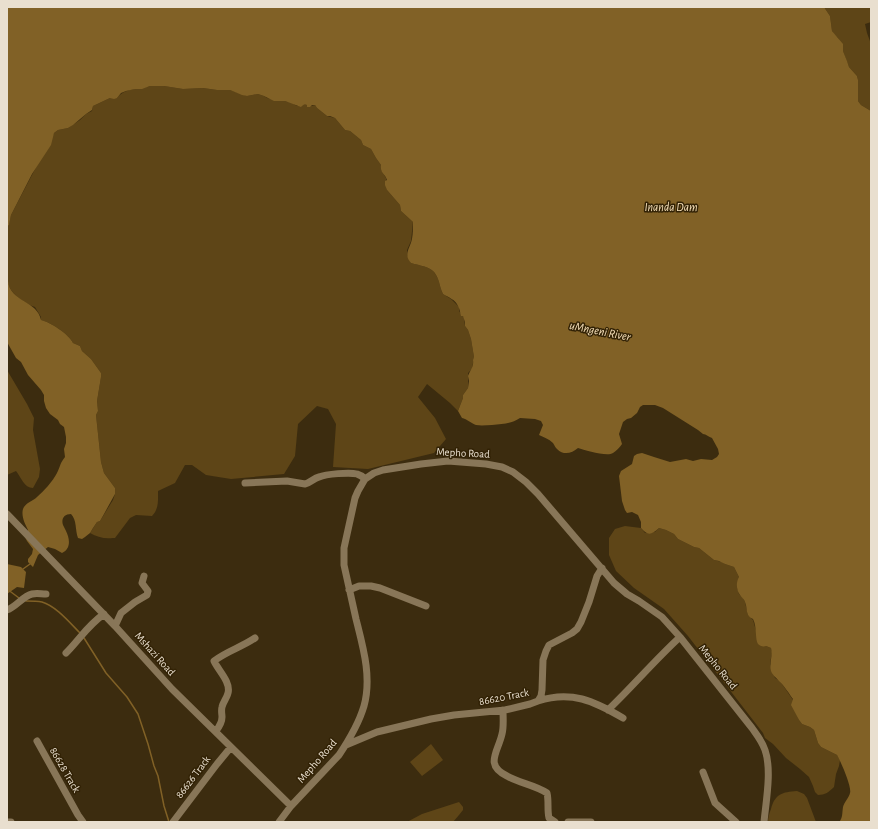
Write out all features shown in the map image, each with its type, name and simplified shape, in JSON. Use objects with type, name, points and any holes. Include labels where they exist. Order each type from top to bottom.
[{"type":"street","name":"Mepho Road","points":[[281,821],[291,806],[339,755],[356,726],[364,705],[367,688],[367,675],[362,644],[344,565],[344,548],[355,498],[361,485],[365,479],[383,470],[448,461],[486,464],[514,472],[538,494],[614,583],[627,594],[662,617],[680,637],[752,728],[766,750],[768,764],[764,822]]},
{"type":"street","points":[[245,483],[287,480],[308,484],[319,477],[349,473],[357,474],[365,479]]},
{"type":"street","name":"Mshazi Road","points":[[7,514],[104,614],[172,689],[291,806]]},
{"type":"street","name":"86620 Track","points":[[346,745],[377,732],[431,719],[504,710],[538,701],[542,690],[543,660],[546,651],[550,645],[577,629],[589,602],[597,576],[602,568]]},
{"type":"street","points":[[115,626],[121,613],[147,595],[148,591],[142,583],[144,576]]},
{"type":"street","points":[[349,590],[359,586],[371,586],[426,606]]},
{"type":"street","points":[[7,610],[32,594],[46,594]]},
{"type":"street","points":[[66,653],[90,625],[104,614]]},
{"type":"street","points":[[608,710],[680,637]]},
{"type":"street","points":[[216,731],[221,722],[222,709],[228,694],[228,685],[214,661],[231,650],[248,643],[255,638]]},
{"type":"street","points":[[538,701],[549,698],[579,698],[589,701],[623,718]]},
{"type":"street","points":[[504,710],[502,734],[495,754],[494,764],[496,768],[506,776],[547,793],[549,818],[555,822]]},
{"type":"street","name":"86628 Track","points":[[37,741],[83,822]]},
{"type":"street","name":"86626 Track","points":[[173,822],[217,764],[232,747]]},
{"type":"street","points":[[703,772],[716,804],[736,822]]},
{"type":"street","points":[[568,822],[591,822]]},
{"type":"shaded area","points":[[824,7],[871,7],[871,22],[865,24],[871,44],[871,111],[861,105],[858,101],[857,76],[849,67],[838,38],[832,31],[830,16]]},
{"type":"shaded area","points":[[150,86],[164,86],[183,89],[203,88],[230,90],[247,96],[258,94],[267,98],[292,103],[297,106],[307,104],[307,107],[315,105],[327,116],[335,118],[345,130],[350,131],[361,140],[363,145],[371,149],[381,165],[381,170],[386,178],[387,190],[400,205],[401,211],[413,222],[411,241],[407,250],[407,255],[411,263],[428,268],[435,273],[443,294],[459,307],[459,311],[464,317],[465,326],[471,339],[474,357],[472,369],[468,373],[468,388],[463,395],[458,411],[427,384],[418,397],[435,418],[446,439],[434,453],[368,469],[333,467],[336,424],[328,409],[317,406],[298,424],[295,456],[284,474],[231,479],[206,475],[192,465],[185,465],[175,483],[158,491],[157,507],[152,516],[136,515],[130,518],[115,538],[95,536],[90,533],[97,522],[100,521],[115,494],[115,488],[104,473],[101,462],[96,415],[98,411],[97,401],[101,373],[91,359],[82,351],[80,346],[73,343],[68,336],[59,329],[41,320],[41,317],[35,307],[22,300],[11,290],[7,281],[7,226],[11,215],[54,133],[58,130],[68,128],[80,120],[92,111],[93,106],[110,98],[117,98],[128,90]]},
{"type":"shaded area","points":[[7,370],[34,418],[33,430],[40,469],[39,477],[33,488],[30,488],[25,484],[16,471],[7,475]]},
{"type":"shaded area","points":[[625,526],[641,528],[645,533],[655,532],[659,528],[666,530],[674,534],[678,539],[699,548],[714,560],[734,567],[739,577],[737,588],[739,594],[745,602],[748,615],[753,620],[757,634],[766,646],[771,648],[772,652],[770,664],[775,678],[780,681],[793,700],[792,705],[802,724],[814,730],[818,743],[821,747],[837,755],[840,760],[834,787],[825,794],[818,795],[815,792],[809,777],[765,738],[763,733],[688,636],[664,609],[634,588],[616,571],[609,555],[609,538],[615,529]]},
{"type":"shaded area","points":[[431,744],[443,760],[422,776],[410,762]]},
{"type":"shaded area","points":[[797,791],[804,794],[807,798],[816,822],[768,822],[773,804],[777,797],[783,793]]},
{"type":"shaded area","points":[[459,802],[463,807],[463,810],[453,822],[407,822],[422,814]]},
{"type":"water","name":"Inanda Dam","points":[[7,7],[824,7],[830,16],[832,31],[843,44],[843,51],[849,67],[857,76],[858,101],[861,105],[871,111],[871,822],[839,822],[842,817],[844,805],[850,793],[848,780],[837,755],[821,747],[818,743],[814,730],[802,724],[791,705],[793,699],[772,673],[771,648],[761,646],[757,642],[753,619],[749,617],[745,601],[737,588],[739,577],[734,567],[714,560],[699,548],[678,539],[674,534],[666,530],[659,528],[650,534],[646,532],[641,528],[641,522],[638,515],[632,512],[627,513],[625,510],[622,501],[619,476],[621,471],[632,464],[634,456],[642,453],[670,462],[686,459],[693,461],[701,459],[712,460],[719,454],[712,438],[703,434],[663,408],[655,405],[643,405],[637,413],[623,422],[619,434],[622,444],[610,454],[596,453],[578,448],[571,452],[562,452],[557,449],[548,439],[539,435],[543,425],[541,421],[535,419],[520,418],[507,423],[476,425],[462,418],[458,411],[463,395],[468,388],[468,376],[474,357],[471,339],[465,326],[463,316],[461,316],[456,302],[443,294],[435,273],[428,268],[411,263],[409,260],[407,254],[412,239],[413,222],[401,211],[400,205],[387,190],[385,181],[387,180],[381,170],[381,165],[371,149],[363,145],[361,140],[350,131],[345,130],[335,118],[327,116],[315,105],[307,107],[307,105],[303,105],[301,107],[285,101],[274,101],[258,94],[247,96],[230,90],[203,88],[183,89],[164,86],[150,86],[142,89],[126,91],[121,93],[117,98],[110,98],[93,106],[92,110],[73,125],[68,128],[58,130],[54,133],[51,145],[32,174],[11,215],[9,225],[7,226]]},
{"type":"water","points":[[7,281],[10,288],[19,298],[35,309],[41,320],[59,329],[68,336],[73,343],[80,346],[82,351],[91,359],[101,373],[97,401],[98,411],[96,415],[101,462],[104,473],[115,488],[115,494],[104,514],[90,533],[82,539],[78,538],[73,516],[71,514],[67,515],[62,521],[69,540],[67,549],[62,553],[48,547],[38,555],[33,567],[28,562],[33,549],[25,537],[28,530],[23,517],[23,509],[25,505],[42,492],[58,471],[65,457],[64,449],[66,437],[64,427],[50,414],[46,408],[44,395],[28,375],[21,362],[16,358],[7,342]]},
{"type":"water","points":[[7,564],[21,567],[26,572],[24,588],[17,587],[7,594]]},
{"type":"waterway","points":[[23,569],[30,564]]},
{"type":"waterway","points":[[7,589],[19,598]]},
{"type":"waterway","points":[[26,601],[36,601],[47,604],[62,615],[80,633]]},
{"type":"waterway","points":[[84,638],[106,673],[127,697],[138,714],[158,776],[169,822]]},
{"type":"water label","name":"uMngeni River","points":[[600,331]]}]
